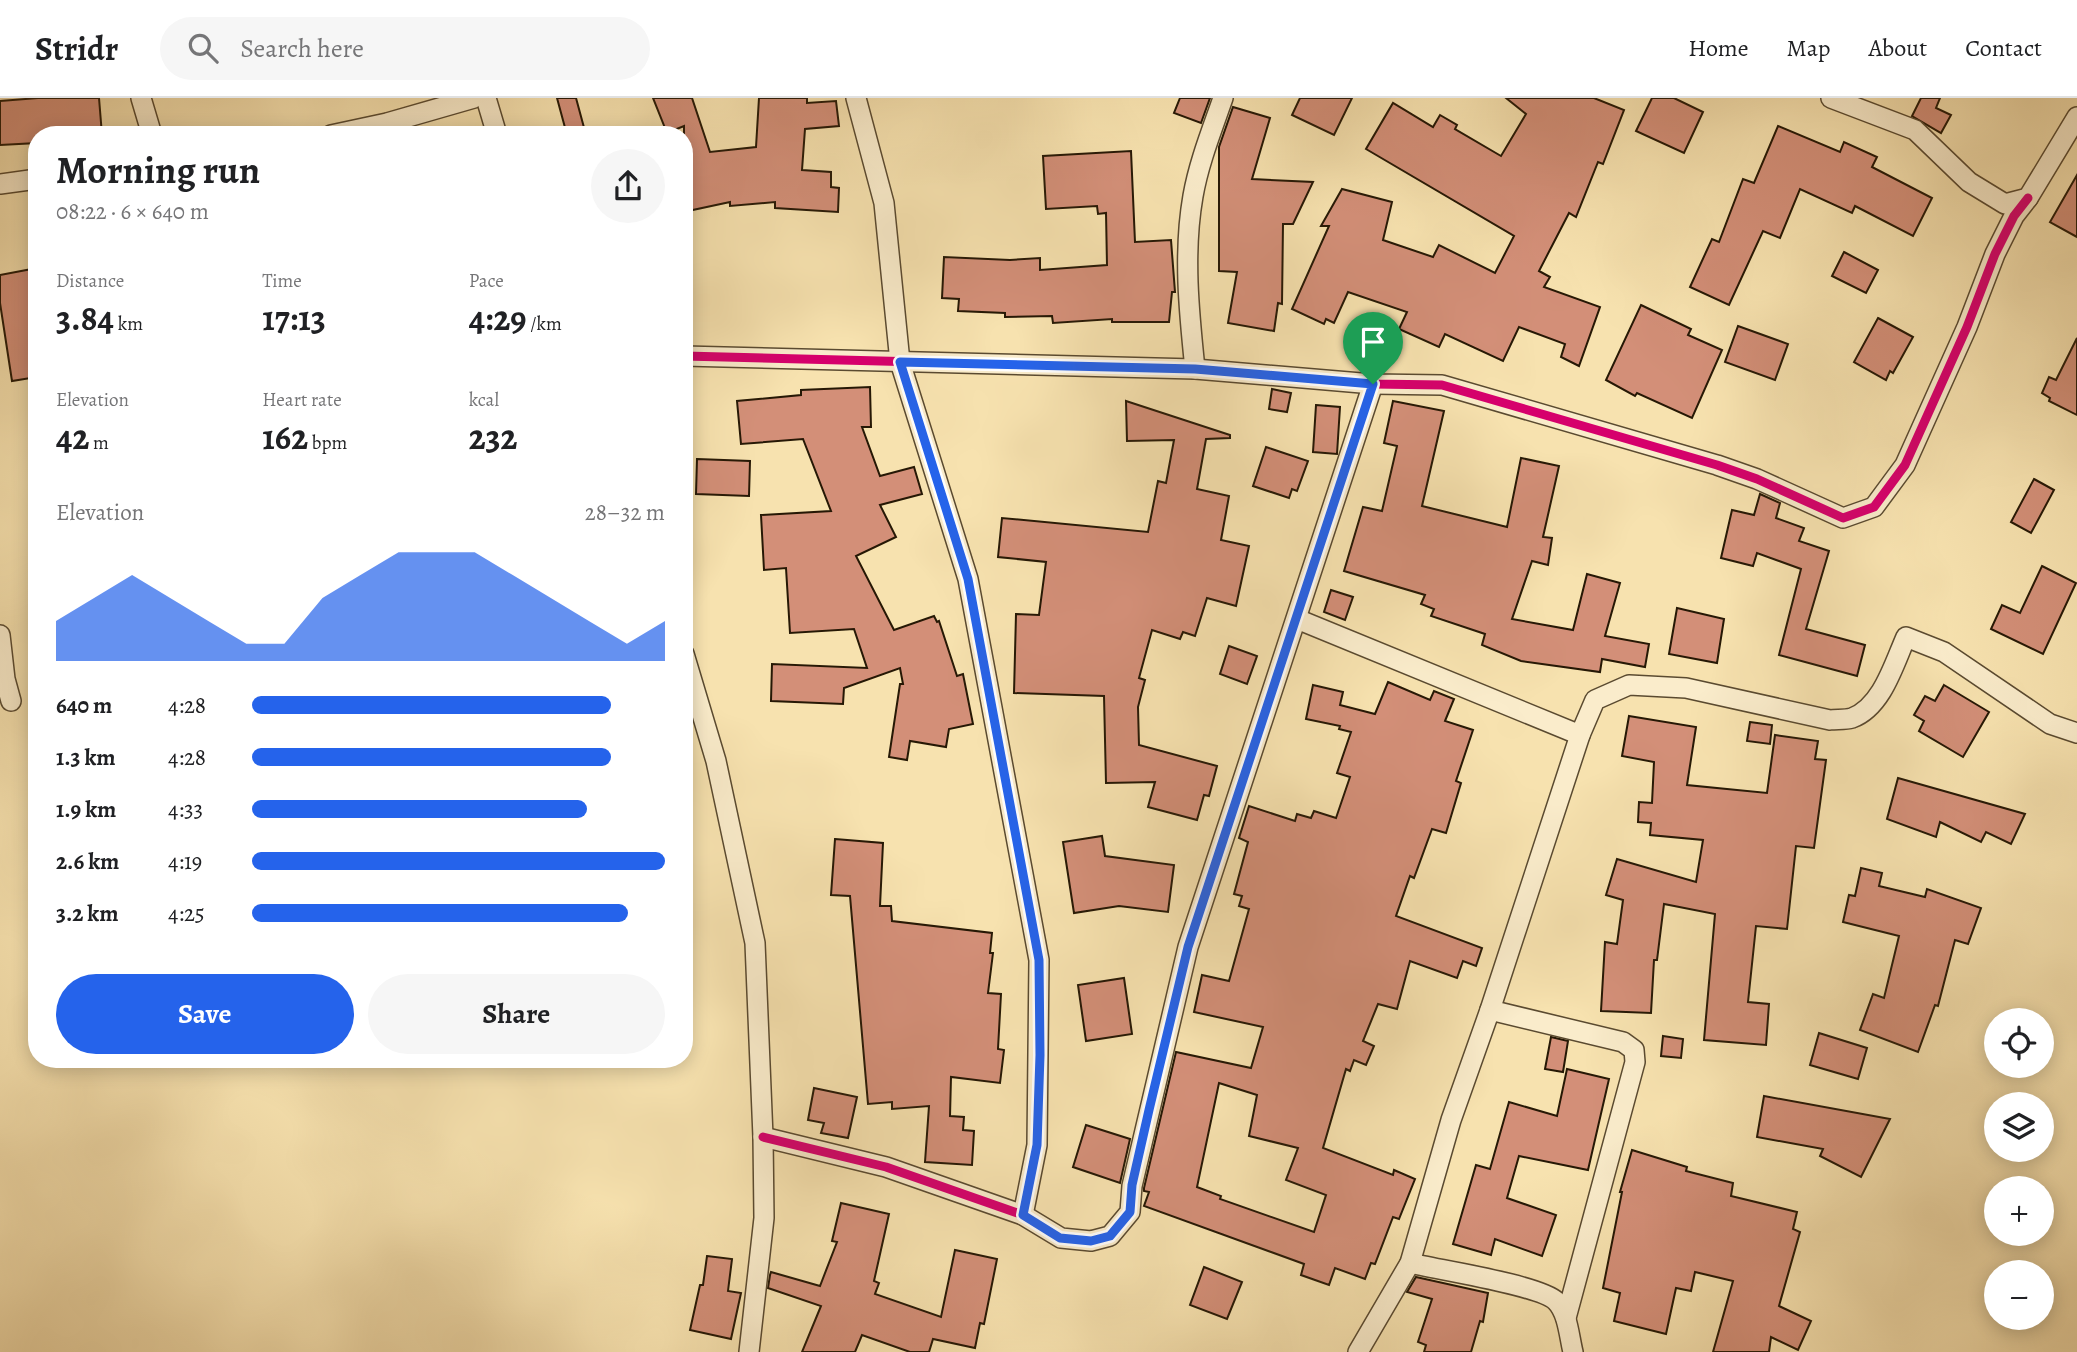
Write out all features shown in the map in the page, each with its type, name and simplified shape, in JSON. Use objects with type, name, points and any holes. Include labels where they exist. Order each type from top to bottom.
[{"type":"street","points":[[141,98],[149,126]]},
{"type":"street","points":[[373,126],[474,98]]},
{"type":"street","points":[[486,98],[494,126]]},
{"type":"street","points":[[856,98],[884,203],[900,362],[968,579],[1039,960],[1037,1145],[1023,1215]]},
{"type":"street","points":[[1195,369],[1187,286],[1193,197],[1223,98]]},
{"type":"street","points":[[1831,98],[1915,131],[1969,182],[2005,204],[2028,198]]},
{"type":"street","points":[[693,356],[1195,369],[1373,384],[1442,385],[1747,476],[1843,518],[1874,506],[1905,466],[1967,327],[1995,254],[2014,216],[2028,198],[2077,117]]},
{"type":"street","points":[[0,184],[28,180]]},
{"type":"street","points":[[763,1137],[886,1167],[1023,1215],[1060,1238],[1091,1241],[1110,1236],[1130,1212],[1135,1173],[1188,947],[1373,384]]},
{"type":"street","points":[[1297,619],[1580,735]]},
{"type":"street","points":[[0,635],[5,680],[11,701]]},
{"type":"street","points":[[1358,1352],[1410,1263],[1451,1120],[1580,735],[1595,700],[1629,685],[1686,688],[1830,720],[1851,718],[1867,709],[1882,689],[1906,637],[1944,652],[2041,718],[2064,731],[2077,733]]},
{"type":"street","points":[[693,684],[716,761],[755,943],[764,1218],[749,1352]]},
{"type":"street","points":[[1490,1010],[1623,1042],[1634,1050],[1635,1062],[1566,1318]]},
{"type":"street","points":[[1410,1263],[1531,1288],[1556,1301],[1566,1318],[1573,1352]]},
{"type":"building","points":[[99,98],[101,126],[28,126],[28,143],[0,145],[0,101]]},
{"type":"building","points":[[557,98],[576,98],[584,126],[565,126]]},
{"type":"building","points":[[653,98],[692,98],[710,152],[756,147],[759,98],[807,98],[807,103],[836,101],[839,126],[805,129],[802,170],[831,172],[831,187],[839,188],[838,212],[775,208],[775,202],[730,206],[730,202],[693,210],[693,126],[664,126]]},
{"type":"building","points":[[1180,98],[1210,98],[1201,123],[1174,113]]},
{"type":"building","points":[[1300,98],[1352,98],[1334,135],[1292,115]]},
{"type":"building","points":[[1506,98],[1594,98],[1624,110],[1603,164],[1598,162],[1576,217],[1569,213],[1539,271],[1550,277],[1544,287],[1600,307],[1579,366],[1561,357],[1565,344],[1519,327],[1503,361],[1445,334],[1439,347],[1399,329],[1407,312],[1348,292],[1334,323],[1326,319],[1324,324],[1292,309],[1329,226],[1321,226],[1342,189],[1392,202],[1383,240],[1433,257],[1439,245],[1495,273],[1514,236],[1366,149],[1393,103],[1433,127],[1440,115],[1457,125],[1455,129],[1501,156],[1526,114]]},
{"type":"building","points":[[1652,98],[1674,98],[1703,112],[1684,153],[1636,131]]},
{"type":"building","points":[[1921,98],[1940,98],[1936,108],[1951,115],[1941,133],[1912,116]]},
{"type":"building","points":[[1233,107],[1270,118],[1252,179],[1313,182],[1293,224],[1283,224],[1282,304],[1278,303],[1274,331],[1228,323],[1237,272],[1219,271],[1219,147]]},
{"type":"building","points":[[1778,126],[1840,152],[1844,142],[1877,157],[1872,167],[1932,198],[1913,236],[1855,206],[1852,213],[1800,189],[1780,238],[1763,231],[1729,305],[1690,287],[1712,239],[1719,242],[1743,179],[1754,183]]},
{"type":"building","points":[[1131,151],[1135,242],[1171,240],[1175,292],[1172,292],[1169,322],[1112,322],[1112,319],[1053,323],[1052,316],[1005,317],[1005,313],[958,311],[959,299],[942,298],[944,257],[1010,260],[1040,258],[1040,270],[1107,265],[1106,213],[1098,214],[1097,206],[1046,209],[1043,156]]},
{"type":"building","points":[[2077,175],[2077,237],[2050,222]]},
{"type":"building","points":[[1844,252],[1878,270],[1866,293],[1832,276]]},
{"type":"building","points":[[28,270],[28,378],[12,381],[0,303],[0,275]]},
{"type":"building","points":[[1641,305],[1691,329],[1688,335],[1722,350],[1692,418],[1637,393],[1635,396],[1606,380]]},
{"type":"building","points":[[1878,318],[1913,337],[1893,373],[1890,371],[1886,380],[1854,362]]},
{"type":"building","points":[[1738,326],[1788,344],[1775,380],[1725,362]]},
{"type":"building","points":[[2077,338],[2077,415],[2049,401],[2050,398],[2042,393],[2049,377],[2056,380]]},
{"type":"building","points":[[870,387],[871,427],[862,427],[880,476],[914,467],[922,494],[880,505],[896,537],[856,556],[894,630],[934,616],[937,622],[939,621],[957,676],[963,674],[973,724],[949,729],[946,747],[910,741],[907,760],[889,757],[900,684],[903,684],[900,668],[844,688],[843,704],[771,701],[772,664],[867,668],[854,629],[790,633],[786,568],[764,570],[761,515],[831,511],[803,439],[741,444],[737,401],[801,395],[801,390]]},
{"type":"building","points":[[1272,389],[1291,393],[1287,412],[1269,409]]},
{"type":"building","points":[[1126,401],[1230,435],[1230,438],[1206,439],[1197,489],[1229,496],[1221,540],[1249,546],[1236,606],[1207,598],[1195,636],[1183,632],[1180,639],[1152,630],[1139,678],[1145,680],[1138,707],[1139,745],[1217,766],[1209,796],[1204,795],[1197,820],[1148,807],[1155,782],[1106,783],[1104,696],[1014,693],[1016,614],[1039,615],[1046,562],[998,557],[1002,518],[1148,532],[1158,481],[1166,483],[1174,440],[1127,441]]},
{"type":"building","points":[[1393,401],[1444,411],[1422,506],[1507,527],[1521,458],[1559,466],[1543,537],[1552,538],[1548,565],[1532,561],[1512,619],[1573,630],[1587,574],[1620,583],[1605,636],[1649,644],[1645,667],[1602,659],[1600,672],[1521,661],[1482,645],[1485,634],[1431,616],[1434,609],[1421,604],[1425,595],[1344,571],[1363,507],[1382,511],[1397,446],[1384,443]]},
{"type":"building","points":[[1316,405],[1340,407],[1337,454],[1313,452]]},
{"type":"building","points":[[1266,447],[1308,461],[1297,491],[1292,489],[1289,498],[1253,486]]},
{"type":"building","points":[[697,459],[750,461],[749,496],[696,494]]},
{"type":"building","points":[[2034,479],[2054,490],[2031,533],[2011,522]]},
{"type":"building","points":[[1760,494],[1780,503],[1776,518],[1804,528],[1799,541],[1829,551],[1806,629],[1865,645],[1857,676],[1779,655],[1801,569],[1757,553],[1753,566],[1721,558],[1732,510],[1754,515]]},
{"type":"building","points":[[2042,566],[2076,583],[2043,654],[1991,629],[2002,605],[2020,613]]},
{"type":"building","points":[[1331,590],[1353,597],[1345,620],[1324,612]]},
{"type":"building","points":[[1677,608],[1724,619],[1717,663],[1669,654]]},
{"type":"building","points":[[1229,646],[1257,656],[1247,684],[1220,674]]},
{"type":"building","points":[[1388,682],[1430,700],[1434,691],[1454,699],[1445,721],[1473,730],[1456,781],[1461,783],[1446,833],[1432,829],[1414,878],[1410,876],[1396,916],[1482,948],[1476,966],[1463,961],[1457,978],[1410,961],[1397,1009],[1378,1004],[1363,1041],[1374,1046],[1366,1065],[1354,1060],[1350,1071],[1346,1069],[1323,1148],[1393,1175],[1394,1170],[1415,1179],[1399,1219],[1393,1217],[1375,1264],[1371,1263],[1365,1279],[1335,1268],[1329,1285],[1301,1275],[1304,1264],[1144,1206],[1149,1192],[1144,1191],[1144,1188],[1176,1052],[1251,1068],[1263,1027],[1194,1012],[1202,975],[1229,981],[1249,909],[1239,906],[1242,896],[1234,894],[1248,842],[1239,838],[1249,806],[1295,821],[1297,814],[1311,818],[1314,811],[1336,818],[1350,777],[1337,773],[1351,732],[1339,729],[1340,726],[1306,719],[1313,685],[1343,692],[1340,705],[1375,714]],"holes":[[[1219,1083],[1257,1095],[1249,1136],[1298,1148],[1286,1180],[1326,1195],[1314,1232],[1220,1199],[1221,1196],[1197,1187]]]},
{"type":"building","points":[[1944,685],[1989,712],[1963,757],[1919,731],[1924,721],[1914,715],[1925,696],[1935,701]]},
{"type":"building","points":[[1629,716],[1696,727],[1687,785],[1767,793],[1775,735],[1818,741],[1815,759],[1826,760],[1814,848],[1796,846],[1787,929],[1756,926],[1748,1002],[1769,1004],[1766,1045],[1704,1040],[1715,914],[1664,904],[1657,960],[1654,960],[1651,1013],[1601,1011],[1605,942],[1617,944],[1623,900],[1606,895],[1617,859],[1696,882],[1703,840],[1650,835],[1651,823],[1638,822],[1639,802],[1652,803],[1654,762],[1622,756]]},
{"type":"building","points":[[1750,722],[1772,725],[1770,744],[1747,741]]},
{"type":"building","points":[[1898,778],[2025,814],[2011,844],[1986,832],[1981,842],[1940,822],[1936,837],[1887,819]]},
{"type":"building","points":[[1102,836],[1105,856],[1174,865],[1168,912],[1119,906],[1074,913],[1063,842]]},
{"type":"building","points":[[835,839],[883,843],[880,906],[891,906],[892,921],[992,933],[990,953],[993,953],[988,993],[1001,994],[998,1049],[1004,1050],[1000,1083],[951,1077],[950,1116],[964,1117],[963,1130],[974,1131],[972,1165],[925,1162],[929,1106],[892,1109],[892,1102],[868,1104],[850,896],[831,895]]},
{"type":"building","points":[[1861,868],[1882,873],[1879,886],[1925,897],[1927,889],[1981,908],[1968,944],[1955,940],[1938,1006],[1935,1005],[1918,1052],[1860,1030],[1873,994],[1884,998],[1899,936],[1843,922],[1849,895],[1855,896]]},
{"type":"building","points":[[1124,978],[1132,1034],[1086,1041],[1078,985]]},
{"type":"building","points":[[1819,1033],[1867,1048],[1858,1079],[1810,1065]]},
{"type":"building","points":[[1663,1036],[1683,1039],[1681,1058],[1661,1056]]},
{"type":"building","points":[[1551,1037],[1568,1041],[1563,1072],[1545,1069]]},
{"type":"building","points":[[1567,1069],[1609,1079],[1588,1170],[1519,1156],[1507,1198],[1556,1215],[1542,1256],[1495,1239],[1491,1255],[1453,1244],[1476,1165],[1490,1169],[1509,1102],[1557,1116]]},
{"type":"building","points":[[814,1088],[857,1097],[848,1138],[821,1133],[824,1123],[808,1120]]},
{"type":"building","points":[[1764,1096],[1890,1119],[1861,1177],[1820,1156],[1823,1149],[1757,1137]]},
{"type":"building","points":[[1086,1125],[1130,1139],[1120,1183],[1073,1167]]},
{"type":"building","points":[[1632,1150],[1687,1167],[1686,1171],[1733,1183],[1731,1196],[1797,1212],[1793,1229],[1800,1232],[1779,1306],[1811,1321],[1798,1350],[1771,1337],[1769,1352],[1713,1352],[1733,1281],[1695,1272],[1691,1291],[1676,1288],[1666,1334],[1614,1321],[1620,1293],[1603,1288],[1620,1192]]},
{"type":"building","points":[[841,1203],[889,1214],[874,1281],[879,1283],[875,1294],[941,1317],[955,1250],[997,1259],[984,1324],[980,1323],[975,1348],[933,1339],[929,1352],[910,1352],[862,1335],[855,1352],[802,1352],[821,1306],[768,1288],[770,1275],[771,1272],[820,1286],[837,1242],[832,1241]]},
{"type":"building","points":[[707,1256],[732,1259],[728,1291],[741,1293],[731,1339],[690,1330],[700,1285],[703,1285]]},
{"type":"building","points":[[1204,1267],[1242,1282],[1227,1319],[1190,1305]]},
{"type":"building","points":[[1416,1277],[1488,1293],[1483,1322],[1480,1321],[1471,1352],[1424,1352],[1426,1345],[1418,1342],[1432,1299],[1407,1292]]},
{"type":"cycle path","points":[[693,356],[1195,369],[1373,384],[1442,385],[1717,465],[1757,479],[1843,518],[1874,507],[1905,465],[1967,327],[1995,254],[2014,216],[2028,198]]},
{"type":"cycle path","points":[[763,1137],[886,1167],[1023,1215],[1061,1238],[1091,1241],[1110,1236],[1130,1212],[1132,1186],[1188,947],[1373,384]]},
{"type":"route","points":[[900,362],[1195,369],[1373,384],[1188,947],[1132,1185],[1130,1212],[1110,1236],[1091,1241],[1060,1238],[1023,1215],[1037,1145],[1039,960],[968,579],[900,362]]}]
